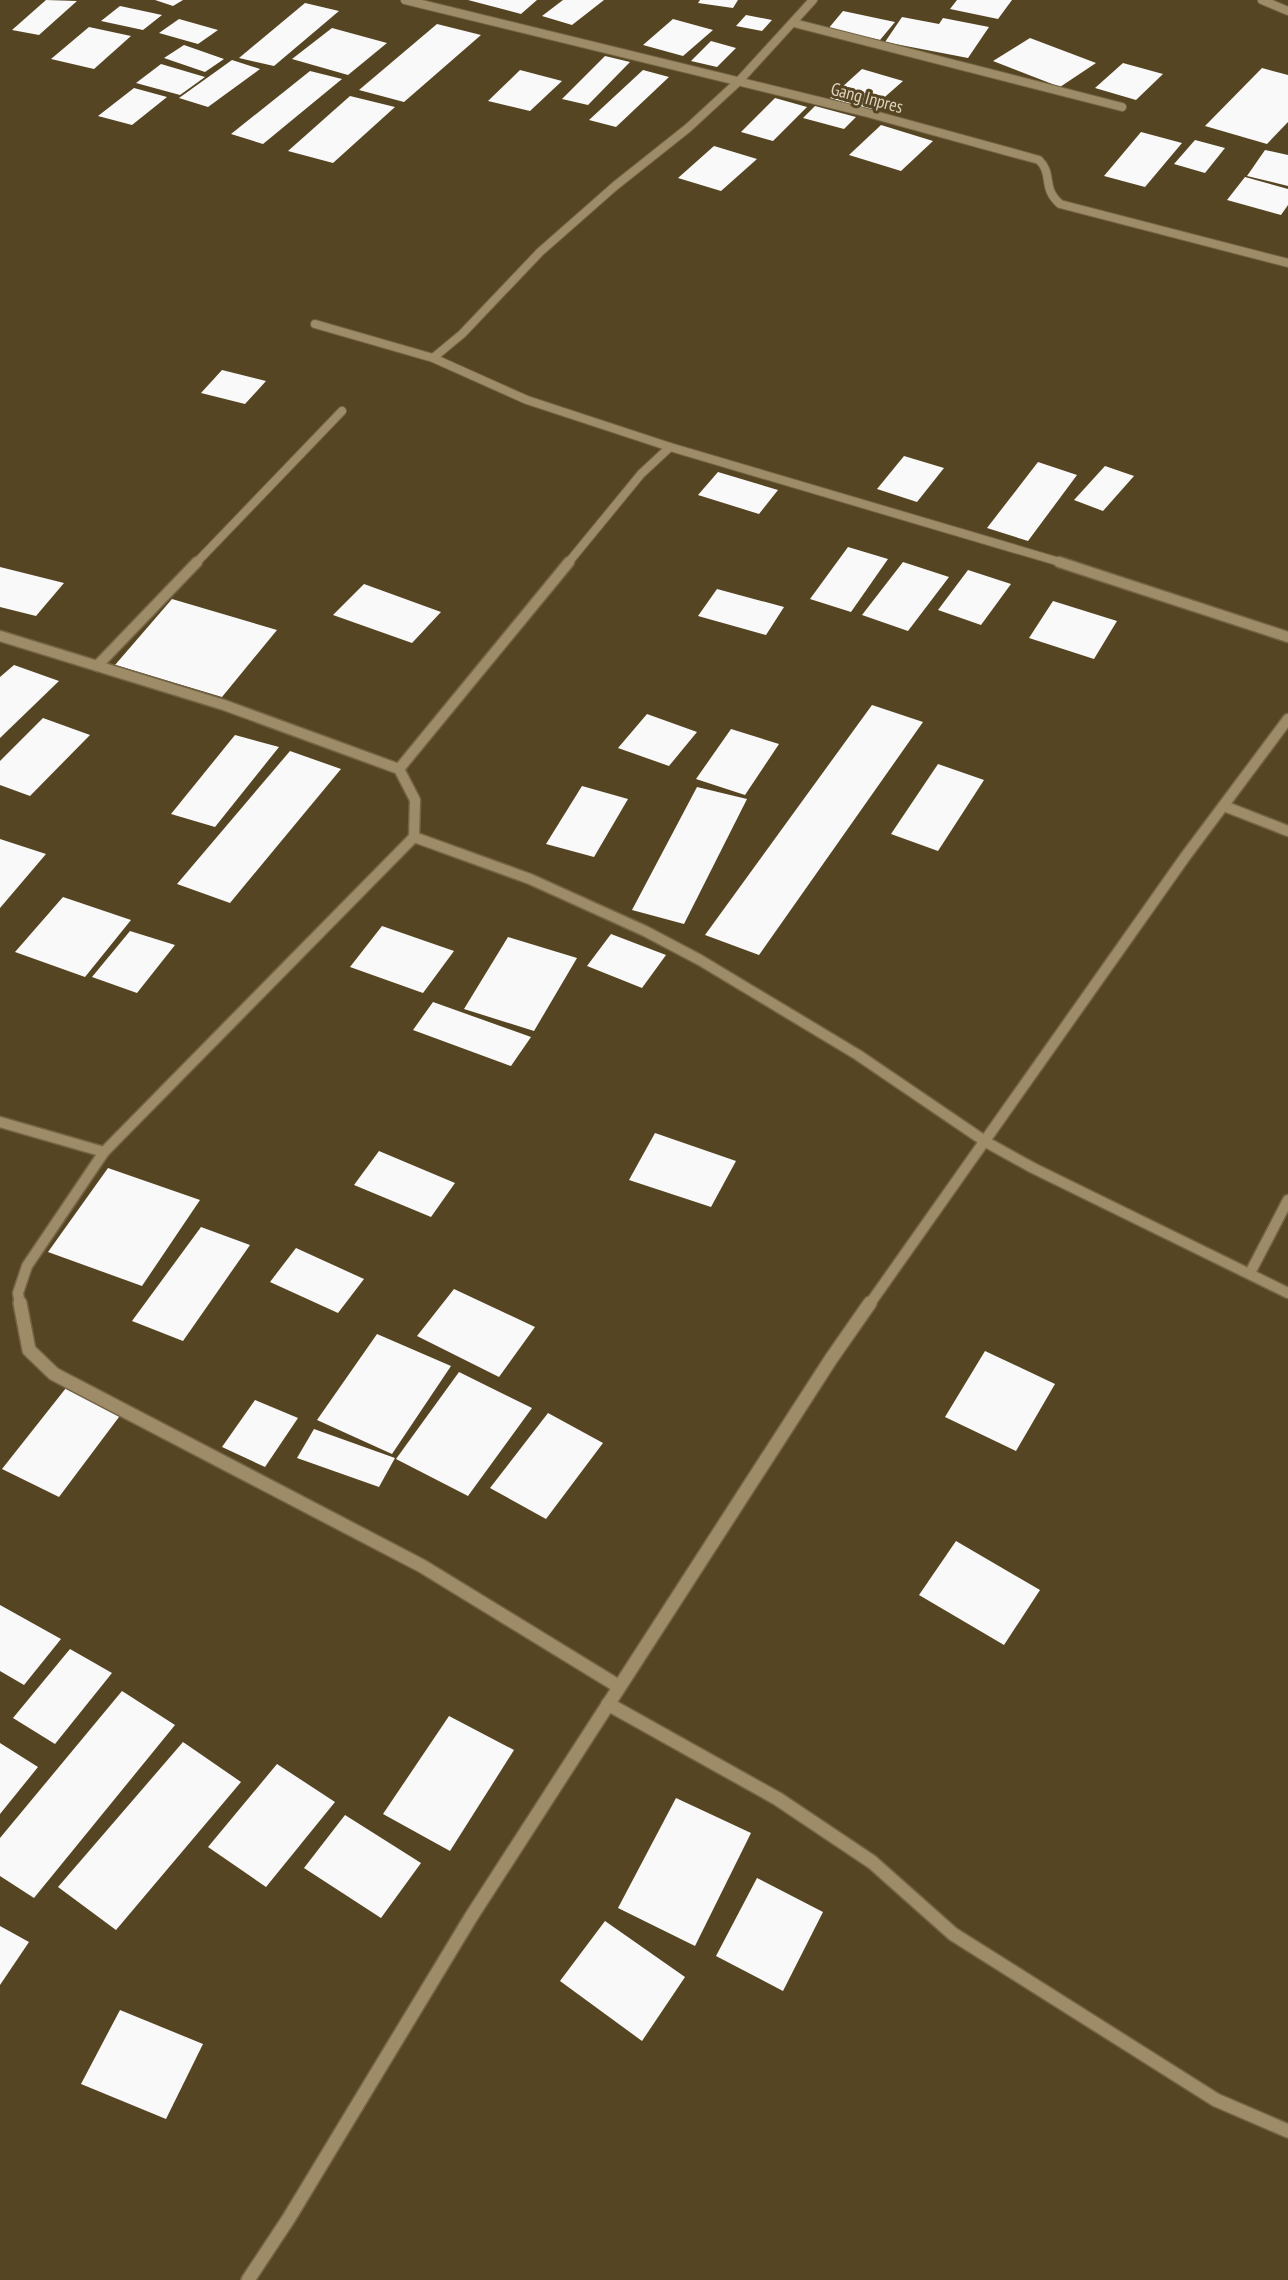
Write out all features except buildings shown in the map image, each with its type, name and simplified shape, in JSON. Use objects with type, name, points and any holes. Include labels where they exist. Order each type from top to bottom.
[{"type":"street","name":"Gang Inpres","points":[[405,0],[864,112],[1039,160],[1047,168],[1046,187],[1050,196],[1060,204],[1288,263]]},
{"type":"street","points":[[433,358],[462,334],[540,252],[615,186],[688,128],[739,81],[813,0]]},
{"type":"street","points":[[1262,0],[1288,11]]},
{"type":"street","points":[[794,22],[1122,107]]},
{"type":"street","points":[[315,324],[433,358],[527,400],[670,447],[1038,555],[1288,637]]},
{"type":"street","points":[[97,666],[342,411]]},
{"type":"street","points":[[399,769],[642,474],[670,447]]},
{"type":"street","points":[[0,636],[224,705],[399,769],[415,800],[414,837],[104,1152],[27,1266],[18,1293],[29,1350],[54,1374],[422,1566],[618,1686]]},
{"type":"street","points":[[248,2280],[290,2218],[471,1917],[831,1359],[1185,857],[1288,718]]},
{"type":"street","points":[[1224,806],[1288,831]]},
{"type":"street","points":[[414,837],[530,879],[597,908],[682,951],[858,1055],[986,1142],[1097,1201],[1288,1293]]},
{"type":"street","points":[[0,1122],[104,1152]]},
{"type":"street","points":[[1250,1273],[1288,1200]]},
{"type":"street","points":[[608,1704],[787,1805],[872,1862],[953,1934],[1206,2094],[1288,2131]]}]
